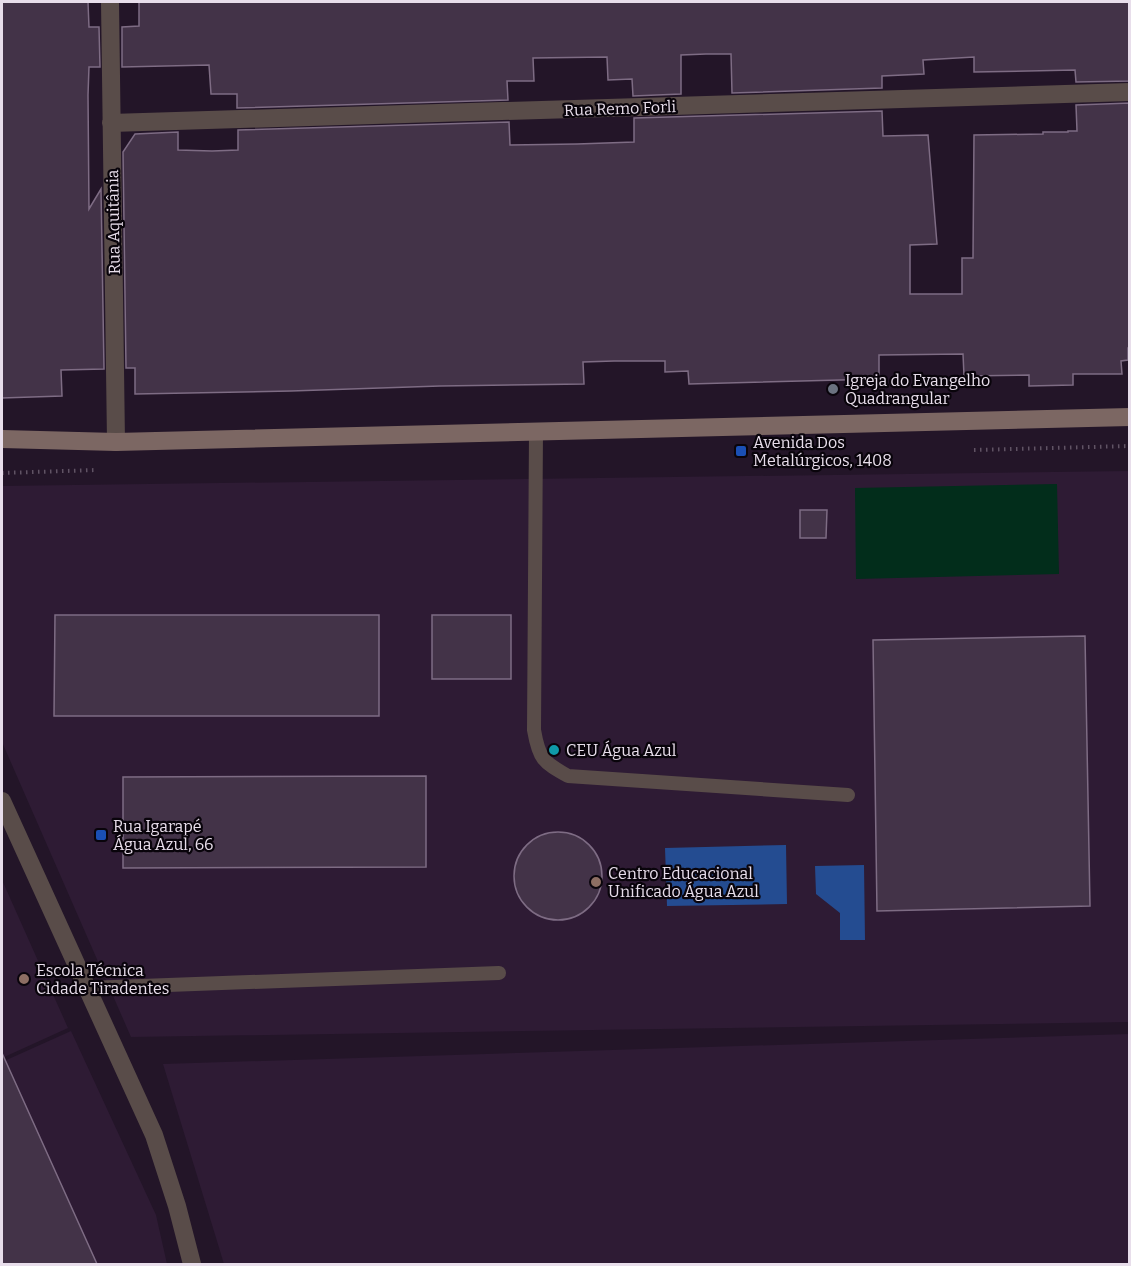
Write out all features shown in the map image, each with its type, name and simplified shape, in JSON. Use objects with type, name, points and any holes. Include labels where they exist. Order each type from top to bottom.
[{"type":"main road","points":[[2,439],[116,442],[1130,417]]},
{"type":"street","name":"Rua Aquitânia","points":[[110,2],[116,442]]},
{"type":"street","name":"Rua Remo Forli","points":[[111,123],[1130,92]]},
{"type":"street","points":[[2,801],[154,1135],[177,1206],[192,1264]]},
{"type":"lane","points":[[536,432],[534,730],[538,749],[547,765],[568,776],[848,795]]},
{"type":"lane","points":[[87,988],[499,973]]},
{"type":"shaded area","name":"Centro Educacional Unificado Água Azul","points":[[1129,471],[1129,1022],[131,1037],[2,742],[2,486]]},
{"type":"shaded area","name":"Escola Técnica Cidade Tiradentes","points":[[2,880],[68,1028],[2,1058]]},
{"type":"shaded area","points":[[71,1031],[156,1215],[167,1264],[2,1264],[2,1062]]},
{"type":"shaded area","points":[[1129,1034],[1129,1264],[224,1264],[163,1064]]},
{"type":"green space","points":[[1057,484],[1059,574],[856,579],[855,488]]},
{"type":"water","points":[[786,845],[787,904],[667,906],[665,848]]},
{"type":"water","points":[[864,865],[865,940],[840,940],[840,913],[816,894],[815,866]]},
{"type":"building","points":[[2,2],[88,2],[89,27],[99,27],[100,67],[89,67],[89,209],[101,189],[104,369],[61,370],[62,396],[2,398]]},
{"type":"building","points":[[139,2],[1130,2],[1130,81],[1076,82],[1075,70],[974,72],[974,57],[923,60],[924,74],[882,76],[882,88],[732,93],[731,54],[706,54],[681,55],[681,94],[633,96],[632,79],[608,80],[607,57],[533,58],[534,81],[507,81],[508,100],[237,108],[237,94],[211,94],[209,65],[122,67],[122,27],[139,26]]},
{"type":"building","points":[[1130,103],[1130,348],[1128,348],[1128,360],[1121,361],[1122,374],[1073,374],[1073,385],[1029,386],[1029,375],[964,376],[963,354],[879,355],[879,379],[689,384],[688,371],[665,372],[665,361],[614,361],[583,362],[584,384],[135,394],[135,368],[126,368],[123,152],[135,134],[178,132],[178,150],[212,151],[238,150],[238,130],[509,122],[510,145],[577,144],[634,142],[634,118],[882,111],[883,136],[928,135],[937,244],[910,245],[910,294],[962,294],[962,258],[973,258],[974,135],[1077,131],[1076,105]]},
{"type":"building","points":[[800,510],[827,510],[826,538],[800,538]]},
{"type":"building","points":[[55,615],[379,615],[379,716],[54,716]]},
{"type":"building","points":[[432,615],[511,615],[511,679],[432,679]]},
{"type":"building","points":[[1085,636],[1090,906],[877,911],[873,640]]},
{"type":"building","points":[[426,776],[426,867],[123,868],[123,777]]},
{"type":"building","points":[[558,832],[575,835],[589,845],[599,859],[602,876],[599,893],[589,907],[575,917],[558,920],[541,917],[527,907],[517,893],[514,876],[517,859],[527,845],[541,835]]},
{"type":"building","points":[[2,1053],[97,1264],[2,1264]]},
{"type":"place","name":"Igreja do Evangelho Quadrangular","points":[[833,389]]},
{"type":"place","name":"Avenida Dos Metalúrgicos, 1408","points":[[741,451]]},
{"type":"place","name":"CEU Água Azul","points":[[554,750]]},
{"type":"place","name":"Rua Igarapé Água Azul, 66","points":[[101,835]]},
{"type":"place","name":"Centro Educacional Unificado Água Azul","points":[[596,882]]},
{"type":"place","name":"Escola Técnica Cidade Tiradentes","points":[[24,979]]}]
